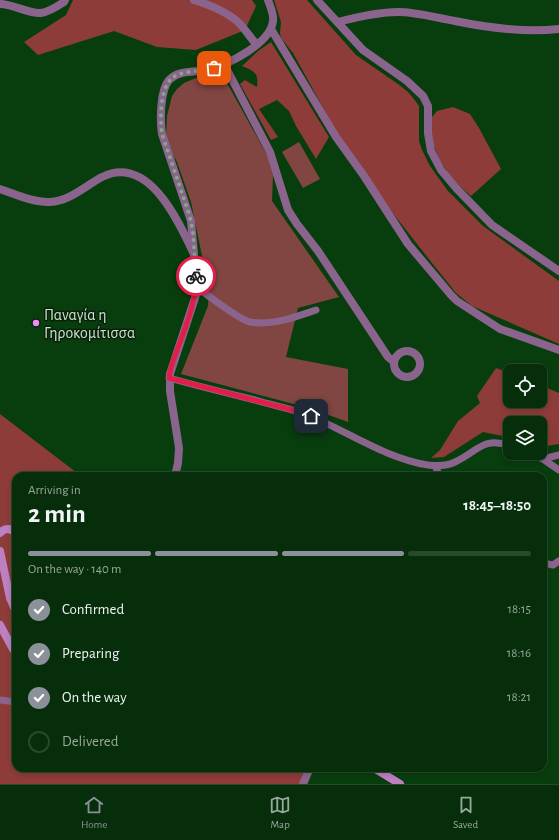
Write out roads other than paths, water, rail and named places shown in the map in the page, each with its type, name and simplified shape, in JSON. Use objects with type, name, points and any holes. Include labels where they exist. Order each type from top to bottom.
[{"type":"street","points":[[0,4],[8,4],[41,13],[56,7],[65,0]]},
{"type":"street","points":[[194,0],[234,19],[241,25],[256,44]]},
{"type":"street","points":[[176,472],[179,448],[169,378],[193,304],[196,287],[195,256],[190,217],[162,134],[161,125],[163,94],[167,83],[177,75],[207,70],[232,61],[266,37],[271,29],[274,17],[268,0]]},
{"type":"street","points":[[317,0],[363,50],[407,81],[423,96],[428,106],[428,133],[431,151],[441,170],[457,189],[480,214],[495,227],[559,271]]},
{"type":"street","points":[[338,22],[363,16],[398,12],[473,25],[532,31],[559,29]]},
{"type":"street","points":[[271,29],[336,137],[364,176],[408,244],[451,295],[457,301],[500,329],[559,350]]},
{"type":"street","points":[[224,64],[270,152],[288,210],[318,251],[388,357],[394,362]]},
{"type":"street","points":[[0,189],[35,200],[51,202],[67,198],[101,178],[111,174],[123,173],[134,176],[151,185],[162,196],[195,256]]},
{"type":"street","points":[[0,533],[7,529],[12,531]]},
{"type":"street","points":[[0,551],[12,603]]},
{"type":"street","points":[[0,625],[12,647]]},
{"type":"street","points":[[303,784],[308,772]]},
{"type":"street","points":[[380,772],[400,784]]},
{"type":"lane","points":[[196,287],[249,322],[276,322],[316,310]]},
{"type":"lane","points":[[169,378],[296,411],[400,458],[413,462],[435,466],[444,465],[456,462],[487,443],[503,444]]},
{"type":"lane","points":[[547,458],[559,456]]},
{"type":"lane","points":[[544,460],[559,470]]},
{"type":"lane","points":[[435,466],[438,472]]},
{"type":"lane","points":[[547,564],[553,565],[559,561]]},
{"type":"lane","points":[[0,700],[12,702]]},
{"type":"place","name":"Παναγία η Γηροκομίτισσα","points":[[36,323]]}]
